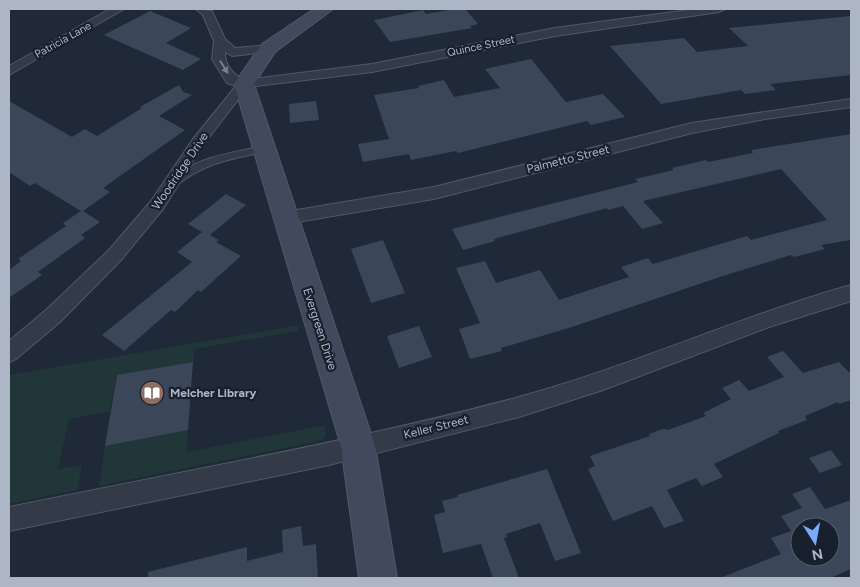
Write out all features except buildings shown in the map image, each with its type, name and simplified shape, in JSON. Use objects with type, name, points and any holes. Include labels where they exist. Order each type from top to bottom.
[{"type":"street","name":"Patricia Lane","points":[[9,71],[118,9]]},
{"type":"street","points":[[201,9],[208,13],[220,41],[232,52],[268,48]]},
{"type":"street","name":"Woodridge Drive","points":[[9,352],[53,316],[115,255],[172,185],[198,142],[244,84],[268,48],[325,9]]},
{"type":"street","name":"Quince Street","points":[[244,84],[372,68],[555,32],[719,9]]},
{"type":"street","points":[[220,41],[218,59],[232,80],[244,84]]},
{"type":"street","name":"Evergreen Drive","points":[[244,84],[358,446],[378,578]]},
{"type":"street","name":"Palmetto Street","points":[[285,218],[434,193],[692,128],[765,115],[851,103]]},
{"type":"street","name":"Keller Street","points":[[9,519],[358,446],[520,406],[657,361],[728,332],[811,303],[851,292]]},
{"type":"lane","points":[[172,185],[193,168],[206,162],[264,149]]},
{"type":"green space","points":[[299,325],[298,331],[195,349],[193,362],[116,376],[110,411],[69,419],[58,469],[82,465],[77,490],[9,504],[9,375]]},
{"type":"green space","points":[[325,425],[325,438],[320,441],[99,486],[105,446],[188,430],[187,452]]},
{"type":"place","name":"Melcher Library","points":[[152,393]]}]
